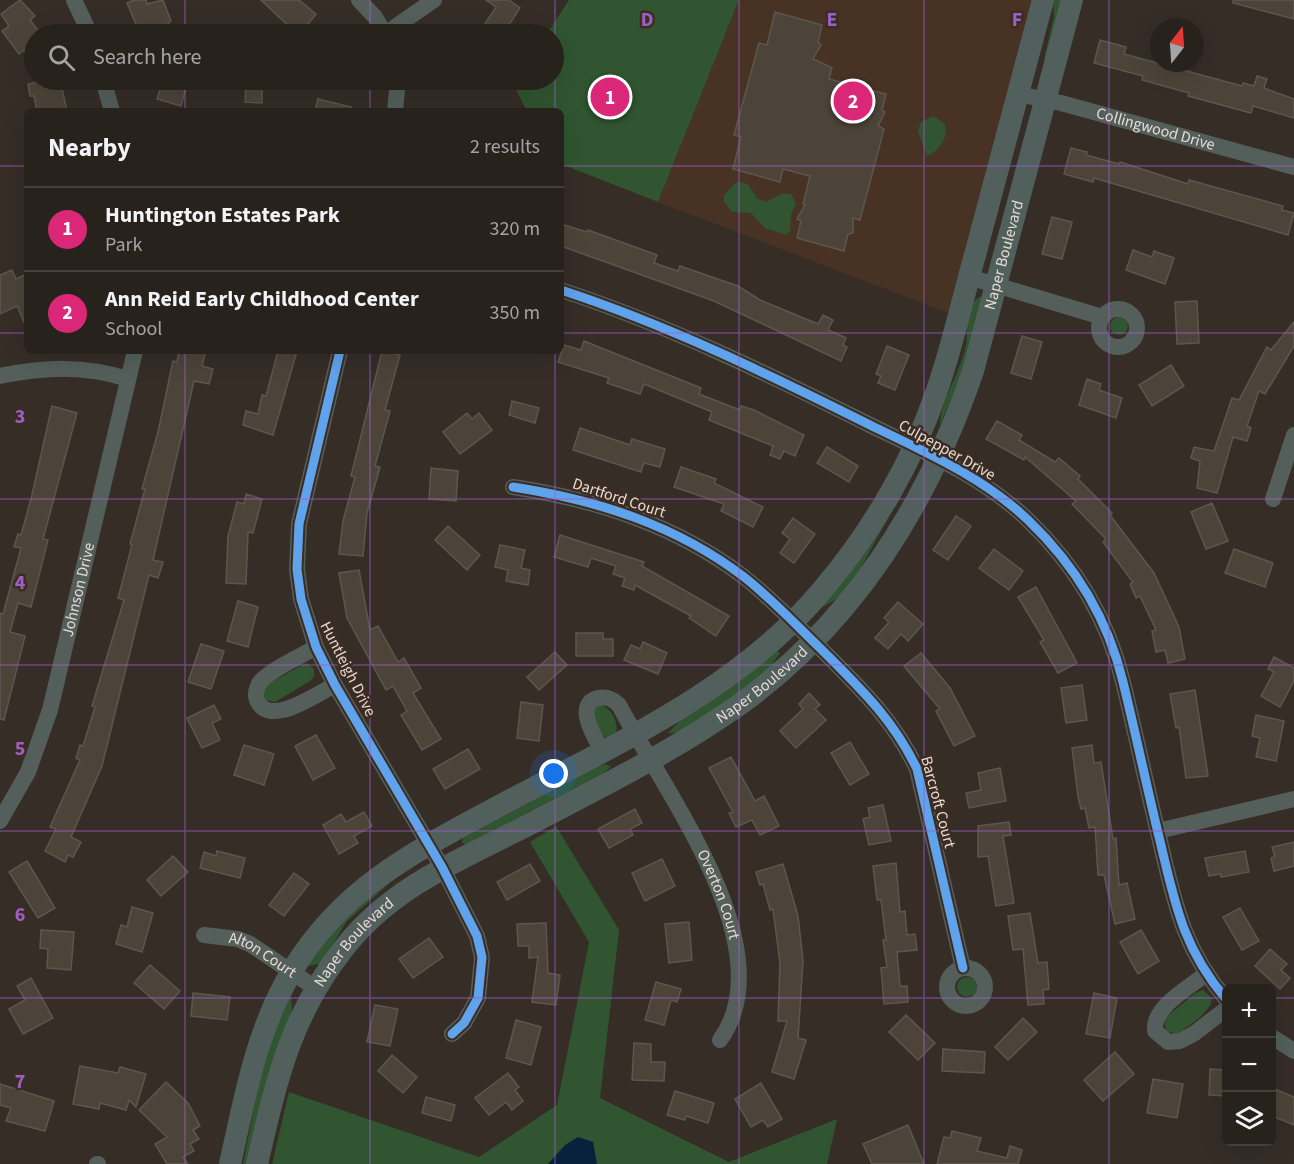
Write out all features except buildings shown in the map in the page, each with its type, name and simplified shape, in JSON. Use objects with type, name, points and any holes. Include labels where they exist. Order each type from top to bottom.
[{"type":"main road","name":"Naper Boulevard","points":[[230,1164],[258,1044],[291,972],[320,929],[351,897],[394,865],[428,844],[602,752],[718,684],[793,622],[825,588],[858,544],[892,489],[914,447],[936,392],[1043,0]]},
{"type":"main road","name":"Naper Boulevard","points":[[257,1164],[283,1061],[314,987],[346,945],[374,916],[410,887],[442,867],[534,822],[649,759],[739,705],[813,641],[854,597],[890,548],[939,459],[973,371],[1072,0]]},
{"type":"street","points":[[74,0],[85,24]]},
{"type":"street","points":[[359,0],[377,24]]},
{"type":"street","points":[[399,24],[434,0]]},
{"type":"street","points":[[106,90],[111,108]]},
{"type":"street","points":[[395,108],[397,90]]},
{"type":"street","name":"Collingwood Drive","points":[[1018,94],[1045,99],[1294,167]]},
{"type":"street","points":[[969,277],[1102,317]]},
{"type":"street","name":"Culpepper Drive","points":[[564,291],[733,358],[939,459],[997,495],[1026,518],[1049,542],[1084,588],[1096,610],[1118,663],[1177,914],[1207,973],[1222,992]]},
{"type":"street","name":"Johnson Drive","points":[[0,821],[28,772],[50,710],[134,354]]},
{"type":"street","name":"Huntleigh Drive","points":[[339,354],[300,524],[297,550],[301,599],[316,647],[335,684],[442,867],[468,917],[482,957],[478,998],[464,1023],[452,1034]]},
{"type":"street","points":[[0,376],[34,369],[74,368],[107,372],[128,379]]},
{"type":"street","points":[[1273,499],[1294,435]]},
{"type":"street","name":"Dartford Court","points":[[513,487],[597,504],[664,528],[717,558],[745,578],[813,641]]},
{"type":"street","name":"Barcroft Court","points":[[813,641],[886,717],[905,745],[917,769],[963,968]]},
{"type":"street","name":"Huntleigh Drive","points":[[316,647],[262,679],[256,690],[256,700],[264,709],[273,713],[284,711],[335,684]]},
{"type":"street","name":"Overton Court","points":[[602,752],[586,720],[586,711],[594,699],[600,697],[613,700],[619,705],[709,865],[733,933],[738,966],[738,1001],[734,1017],[720,1040]]},
{"type":"street","points":[[1158,831],[1294,799]]},
{"type":"street","name":"Alton Court","points":[[204,935],[238,939],[314,987]]},
{"type":"street","points":[[1207,973],[1161,1011],[1154,1021],[1155,1030],[1168,1042],[1180,1041],[1222,1012]]},
{"type":"street","points":[[1274,1038],[1294,1051]]},
{"type":"shaded area","points":[[739,0],[1035,0],[951,314],[658,202]]},
{"type":"green space","points":[[569,0],[739,0],[658,202],[564,165],[564,108],[525,108],[516,90],[564,90],[564,24],[553,24]]},
{"type":"green space","points":[[1053,0],[1065,0],[1046,59],[1044,59],[1054,17]]},
{"type":"green space","points":[[933,116],[944,123],[946,133],[936,151],[927,156],[918,131],[921,122]]},
{"type":"green space","points":[[736,182],[748,184],[757,198],[766,202],[781,194],[791,194],[796,203],[791,215],[790,231],[786,235],[765,228],[751,213],[732,212],[724,202],[724,195]]},
{"type":"green space","points":[[983,296],[972,349],[940,425],[943,407],[964,354],[969,310],[976,299]]},
{"type":"green space","points":[[1119,317],[1125,320],[1128,326],[1125,332],[1119,335],[1113,332],[1110,326],[1113,320]]},
{"type":"green space","points":[[908,481],[856,577],[842,596],[821,608]]},
{"type":"green space","points":[[776,649],[780,653],[767,672],[702,719],[676,732],[668,733],[684,716]]},
{"type":"green space","points":[[306,663],[314,669],[314,677],[310,681],[275,702],[265,700],[263,690],[266,685]]},
{"type":"green space","points":[[601,705],[611,713],[617,729],[616,733],[607,738],[603,736],[593,717],[594,708]]},
{"type":"green space","points":[[606,764],[611,767],[600,776],[466,844],[462,843],[463,838],[597,766]]},
{"type":"green space","points":[[556,826],[619,930],[600,1098],[729,1162],[837,1119],[827,1164],[272,1164],[289,1092],[479,1157],[557,1105],[589,942],[530,842]]},
{"type":"green space","points":[[392,881],[346,922],[322,963],[309,966],[308,964],[349,912]]},
{"type":"green space","points":[[967,977],[974,980],[977,987],[974,994],[967,997],[960,994],[957,987],[960,980]]},
{"type":"green space","points":[[1203,990],[1212,998],[1204,1013],[1177,1034],[1166,1031],[1164,1019],[1195,993]]},
{"type":"green space","points":[[291,994],[292,1011],[248,1164],[243,1164],[264,1055]]},
{"type":"water","points":[[578,1137],[593,1142],[597,1164],[548,1164],[565,1145]]},
{"type":"cycle path","points":[[564,291],[640,319],[718,352],[932,456],[992,491],[1011,505],[1045,537],[1087,594],[1108,636],[1123,682],[1155,821],[1182,924],[1200,962],[1222,994]]},
{"type":"cycle path","points":[[339,354],[299,524],[297,569],[301,599],[316,647],[335,685],[442,867],[477,936],[482,957],[478,998],[464,1023],[452,1034]]},
{"type":"cycle path","points":[[513,487],[605,507],[663,529],[691,543],[754,585],[862,691],[886,719],[908,751],[917,769],[963,968]]},
{"type":"place","name":"Huntington Estates Park","points":[[610,97]]},
{"type":"place","name":"Ann Reid Early Childhood Center","points":[[853,101]]}]
